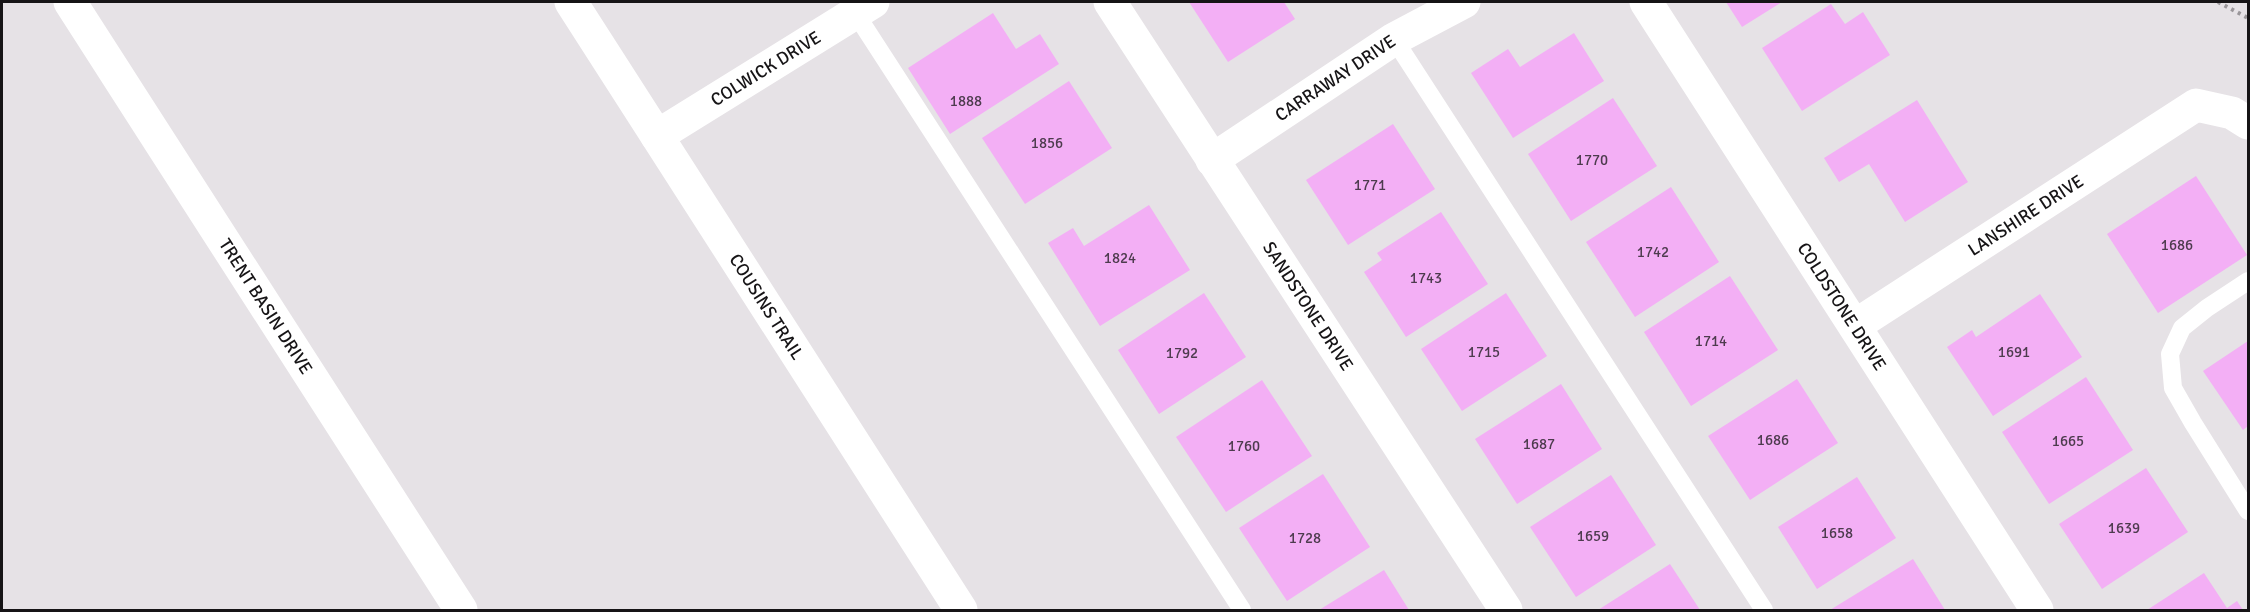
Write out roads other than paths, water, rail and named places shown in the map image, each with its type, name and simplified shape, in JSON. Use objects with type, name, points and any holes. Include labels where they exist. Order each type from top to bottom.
[{"type":"street","name":"TRENT BASIN DRIVE","points":[[70,2],[461,610]]},
{"type":"street","name":"COUSINS TRAIL","points":[[571,2],[961,610]]},
{"type":"street","name":"SANDSTONE DRIVE","points":[[1110,2],[1506,610]]},
{"type":"street","name":"CARRAWAY DRIVE","points":[[1212,160],[1394,39],[1464,2]]},
{"type":"street","name":"COLDSTONE DRIVE","points":[[1646,2],[1856,325],[2037,610]]},
{"type":"street","name":"COLWICK DRIVE","points":[[657,136],[859,5]]},
{"type":"street","name":"LANSHIRE DRIVE","points":[[1856,325],[2196,105],[2232,113],[2248,123]]},
{"type":"lane","points":[[859,5],[1242,610]]},
{"type":"lane","points":[[1394,39],[1764,610]]},
{"type":"lane","points":[[2248,281],[2182,328],[2170,354],[2173,388],[2248,511]]}]
